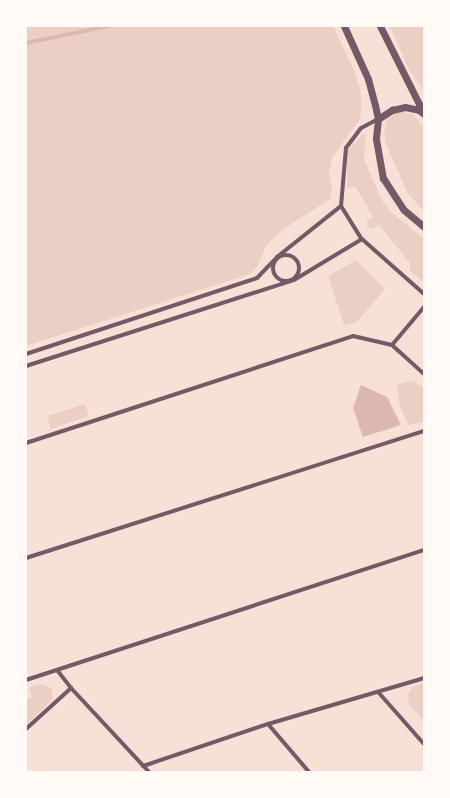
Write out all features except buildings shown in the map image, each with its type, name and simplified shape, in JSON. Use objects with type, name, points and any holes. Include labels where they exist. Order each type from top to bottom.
[{"type":"street","points":[[344,26],[368,79],[378,119],[376,140],[383,178],[404,210],[424,227]]},
{"type":"street","points":[[380,26],[419,104],[421,112]]},
{"type":"street","points":[[421,112],[405,107],[392,110],[361,128],[346,148],[341,206],[362,239],[424,294]]},
{"type":"street","points":[[26,354],[257,278],[277,257],[341,206]]},
{"type":"street","points":[[26,366],[294,280],[362,239]]},
{"type":"street","points":[[277,257],[291,256],[297,263],[298,272],[294,280]]},
{"type":"street","points":[[277,257],[273,263],[275,273],[282,280],[294,280]]},
{"type":"street","points":[[392,345],[424,307]]},
{"type":"street","points":[[26,443],[353,336],[392,345],[424,374]]},
{"type":"street","points":[[26,558],[424,431]]},
{"type":"street","points":[[26,680],[424,550]]},
{"type":"street","points":[[57,670],[71,688],[149,772]]},
{"type":"street","points":[[143,766],[268,724],[378,693],[424,678]]},
{"type":"street","points":[[26,730],[71,688]]},
{"type":"street","points":[[378,693],[424,744]]},
{"type":"street","points":[[268,724],[309,772]]},
{"type":"shaded area","points":[[26,26],[333,26],[353,68],[360,88],[362,105],[360,119],[333,156],[329,174],[332,189],[330,199],[281,231],[266,245],[258,266],[250,274],[26,346]]},
{"type":"shaded area","points":[[390,26],[424,26],[424,91],[409,70]]},
{"type":"shaded area","points":[[399,112],[413,114],[424,127],[424,212],[407,192],[386,144],[384,131],[387,119]]},
{"type":"shaded area","points":[[363,134],[366,135],[364,160],[383,202],[390,211],[424,239],[424,283],[410,271],[410,263],[379,225],[373,229],[367,227],[367,221],[373,217],[355,186],[347,188],[347,151]]},
{"type":"shaded area","points":[[356,260],[385,289],[356,323],[344,325],[328,276]]},
{"type":"shaded area","points":[[412,381],[424,387],[424,421],[408,425],[399,404],[397,385]]},
{"type":"shaded area","points":[[361,385],[387,397],[401,425],[363,437],[353,408]]},
{"type":"shaded area","points":[[85,404],[89,416],[51,429],[47,416]]},
{"type":"shaded area","points":[[424,683],[424,721],[409,705],[408,696],[412,687]]},
{"type":"shaded area","points":[[41,684],[51,688],[53,699],[26,725],[26,699],[32,697],[29,687]]},
{"type":"waterway","points":[[26,43],[109,26]]}]
